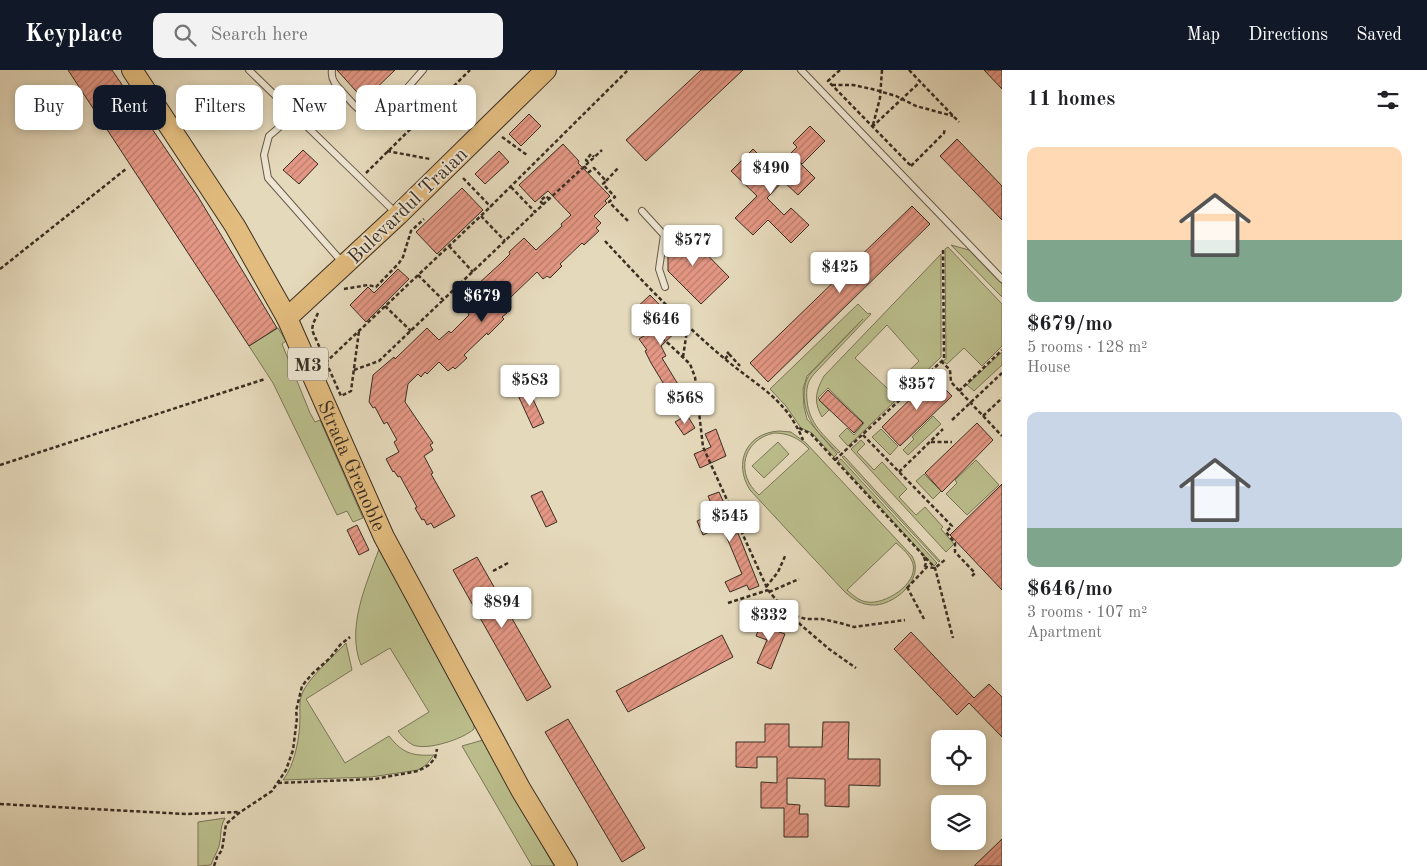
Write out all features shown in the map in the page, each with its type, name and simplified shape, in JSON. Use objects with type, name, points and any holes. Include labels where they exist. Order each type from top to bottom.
[{"type":"main road","name":"Strada Grenoble","points":[[132,70],[235,226],[288,318],[384,537],[521,790],[567,866]]},
{"type":"main road","name":"Bulevardul Traian","points":[[288,318],[398,215],[539,74]]},
{"type":"lane","points":[[249,70],[273,94]]},
{"type":"lane","points":[[332,70],[334,82],[358,108],[364,113],[374,114],[391,104],[423,70]]},
{"type":"lane","points":[[801,70],[1002,279]]},
{"type":"lane","points":[[277,130],[269,136],[264,155],[268,178],[345,265]]},
{"type":"lane","points":[[309,130],[398,215]]},
{"type":"lane","points":[[642,211],[664,235],[659,269],[665,286]]},
{"type":"path","points":[[361,179],[470,70]]},
{"type":"path","points":[[326,362],[491,207],[628,70]]},
{"type":"path","points":[[840,70],[828,81],[911,166]]},
{"type":"path","points":[[872,127],[879,104],[882,70]]},
{"type":"path","points":[[909,70],[959,122]]},
{"type":"path","points":[[872,127],[920,82]]},
{"type":"path","points":[[832,85],[853,85],[881,91],[916,106],[953,116]]},
{"type":"path","points":[[902,176],[944,133],[945,128]]},
{"type":"path","points":[[502,137],[527,155]]},
{"type":"path","points":[[354,370],[379,361],[602,150]]},
{"type":"path","points":[[387,151],[430,159]]},
{"type":"path","points":[[584,166],[589,172],[594,168],[606,181]]},
{"type":"path","points":[[619,167],[603,184],[615,197],[609,202],[629,222]]},
{"type":"path","points":[[0,268],[126,169]]},
{"type":"path","points":[[463,178],[491,207]]},
{"type":"path","points":[[511,187],[535,212]]},
{"type":"path","points":[[481,216],[505,241]]},
{"type":"path","points":[[339,293],[344,289],[368,285],[376,286],[399,263],[403,257],[411,231],[424,219]]},
{"type":"path","points":[[605,241],[645,285],[725,359],[776,398],[790,414],[803,440]]},
{"type":"path","points":[[449,246],[474,272]]},
{"type":"path","points":[[835,460],[944,359],[943,249]]},
{"type":"path","points":[[418,275],[443,300]]},
{"type":"path","points":[[385,306],[411,331]]},
{"type":"path","points":[[320,310],[312,330],[341,396],[351,391],[360,330]]},
{"type":"path","points":[[683,357],[688,324]]},
{"type":"path","points":[[639,326],[652,331],[690,364],[695,377],[703,446],[768,590],[787,613],[829,649],[856,668]]},
{"type":"path","points":[[959,391],[1002,350]]},
{"type":"path","points":[[725,359],[728,353],[740,366]]},
{"type":"path","points":[[941,361],[950,370],[951,382],[1002,435]]},
{"type":"path","points":[[952,420],[1002,373]]},
{"type":"path","points":[[0,465],[265,379]]},
{"type":"path","points":[[983,416],[1002,398]]},
{"type":"path","points":[[798,427],[811,434],[935,568],[953,638]]},
{"type":"path","points":[[899,472],[943,429]]},
{"type":"path","points":[[863,435],[952,526],[946,532],[956,543],[955,552],[975,573],[972,576]]},
{"type":"path","points":[[930,442],[952,442]]},
{"type":"path","points":[[768,590],[786,554]]},
{"type":"path","points":[[922,554],[926,563],[922,572]]},
{"type":"path","points":[[924,619],[907,587],[928,567],[935,568],[946,559]]},
{"type":"path","points":[[493,571],[508,563]]},
{"type":"path","points":[[728,603],[799,579]]},
{"type":"path","points":[[787,613],[806,619],[822,619],[854,627],[905,620]]},
{"type":"path","points":[[214,866],[222,850],[226,824],[272,791],[286,770],[290,761],[296,726],[296,711],[302,686],[330,658],[340,645],[350,637]]},
{"type":"path","points":[[278,783],[375,779],[418,772],[429,765],[435,758],[438,749]]},
{"type":"path","points":[[0,804],[186,814],[241,812]]},
{"type":"green space","points":[[951,245],[969,250],[1002,284],[1002,297]]},
{"type":"green space","points":[[948,247],[1002,304],[1002,346],[982,366],[964,348],[947,364],[943,361],[946,359],[945,249]]},
{"type":"green space","points":[[941,254],[941,357],[848,446],[839,436],[847,428],[854,435],[864,423],[828,388],[818,398],[829,410],[822,417],[817,406],[817,396],[824,376]],"holes":[[[887,325],[919,361],[889,390],[855,358]]]},
{"type":"green space","points":[[858,304],[868,314],[871,314],[814,374],[808,383],[807,389],[808,408],[814,423],[840,452],[838,453],[811,422],[805,406],[805,388],[810,374],[863,319],[807,376],[803,389],[804,407],[807,419],[837,454],[834,457],[812,433],[801,428],[786,406],[770,389]]},
{"type":"green space","points":[[278,328],[286,341],[282,344],[310,413],[315,422],[320,420],[363,518],[353,522],[347,511],[337,515],[273,383],[249,346]]},
{"type":"green space","points":[[1002,352],[1002,365],[974,391],[967,385]]},
{"type":"green space","points":[[933,416],[941,424],[908,455],[903,450],[914,439],[912,437]]},
{"type":"green space","points":[[881,429],[898,446],[890,455],[872,437]]},
{"type":"green space","points":[[779,431],[791,432],[806,443],[912,556],[915,574],[905,590],[889,601],[880,604],[871,605],[852,598],[750,490],[745,480],[743,460],[751,443],[758,437]],"holes":[[[774,433],[793,437],[809,449],[759,495],[751,487],[747,477],[746,459],[749,450],[755,443],[763,437]],[[896,543],[908,555],[913,564],[913,571],[905,586],[891,597],[874,602],[867,602],[856,598],[847,590]]]},
{"type":"green space","points":[[861,440],[865,444],[857,452],[874,470],[882,462],[907,489],[899,497],[916,515],[925,507],[943,527],[941,529],[954,544],[946,552],[851,449]]},
{"type":"green space","points":[[778,442],[789,454],[764,478],[752,466]]},
{"type":"green space","points":[[844,456],[940,561],[939,562],[842,457]]},
{"type":"green space","points":[[841,459],[937,563],[934,566],[838,461]]},
{"type":"green space","points":[[976,460],[999,485],[967,515],[946,494],[957,483],[955,480]]},
{"type":"green space","points":[[924,474],[941,491],[933,499],[916,481]]},
{"type":"green space","points":[[379,549],[474,725],[474,729],[462,737],[436,745],[413,745],[398,731],[429,712],[390,648],[361,665],[357,651],[357,622],[364,592]]},
{"type":"green space","points":[[346,643],[352,670],[306,699],[345,763],[389,736],[399,747],[409,753],[434,755],[426,765],[418,770],[371,777],[283,780],[291,766],[296,750],[302,694],[315,674]]},
{"type":"green space","points":[[483,740],[554,866],[532,866],[462,746]]},
{"type":"green space","points":[[225,818],[219,846],[211,865],[198,866],[198,822]]},
{"type":"building","points":[[68,70],[112,70],[122,85],[93,85],[93,108],[83,93],[83,85],[78,85]]},
{"type":"building","points":[[337,70],[395,70],[380,85],[356,85],[356,91]]},
{"type":"building","points":[[701,70],[743,70],[646,161],[626,140]]},
{"type":"building","points":[[984,70],[1002,70],[1002,89]]},
{"type":"building","points":[[529,114],[541,126],[521,146],[509,134]]},
{"type":"building","points":[[810,126],[825,141],[802,164],[791,153],[797,147],[793,143]]},
{"type":"building","points":[[107,130],[153,130],[197,195],[277,328],[249,346]]},
{"type":"building","points":[[957,139],[1002,186],[1002,220],[940,156]]},
{"type":"building","points":[[563,144],[579,161],[578,163],[610,196],[605,201],[607,203],[594,216],[601,223],[596,228],[599,231],[584,245],[582,243],[560,264],[562,266],[550,278],[547,276],[543,279],[537,272],[515,293],[501,307],[507,313],[502,317],[504,319],[464,355],[467,358],[455,369],[453,367],[448,371],[439,362],[427,374],[425,372],[421,377],[418,374],[408,384],[405,402],[433,443],[430,445],[433,450],[424,456],[433,473],[431,474],[455,516],[434,528],[431,523],[427,525],[424,519],[422,520],[400,476],[398,477],[393,472],[386,459],[399,452],[394,442],[397,440],[387,422],[384,424],[375,407],[373,408],[369,402],[373,375],[394,357],[395,359],[427,328],[439,340],[449,331],[451,333],[477,305],[467,294],[510,254],[509,252],[524,238],[536,250],[562,226],[561,224],[571,215],[548,191],[535,202],[519,185]]},
{"type":"building","points":[[753,149],[779,175],[796,159],[815,178],[798,195],[783,181],[767,198],[784,215],[791,208],[809,225],[791,243],[768,220],[753,235],[735,218],[757,196],[731,171]]},
{"type":"building","points":[[303,150],[318,164],[299,184],[283,170]]},
{"type":"building","points":[[499,151],[509,162],[485,184],[475,174]]},
{"type":"building","points":[[462,188],[483,210],[437,254],[416,232]]},
{"type":"building","points":[[912,206],[930,224],[768,382],[750,363]]},
{"type":"building","points":[[681,228],[729,277],[701,304],[668,271],[668,240]]},
{"type":"building","points":[[398,269],[409,279],[366,322],[350,305],[368,287],[374,293]]},
{"type":"building","points":[[650,295],[681,327],[661,346],[666,356],[662,358],[679,386],[682,384],[692,402],[679,409],[639,339],[652,331],[633,311]]},
{"type":"building","points":[[933,377],[952,396],[900,446],[882,427]]},
{"type":"building","points":[[527,386],[544,423],[533,428],[516,391]]},
{"type":"building","points":[[828,390],[863,423],[854,433],[819,400]]},
{"type":"building","points":[[687,415],[695,428],[684,435],[675,422]]},
{"type":"building","points":[[977,423],[993,440],[942,492],[925,473]]},
{"type":"building","points":[[716,429],[726,456],[700,468],[694,454],[711,447],[705,434]]},
{"type":"building","points":[[1002,484],[1002,590],[950,535]]},
{"type":"building","points":[[542,491],[557,522],[546,527],[531,496]]},
{"type":"building","points":[[719,492],[759,586],[749,590],[747,585],[730,592],[725,582],[742,574],[722,526],[703,535],[697,521],[715,513],[708,496]]},
{"type":"building","points":[[357,525],[369,550],[359,555],[347,530]]},
{"type":"building","points":[[477,557],[551,687],[527,701],[453,570]]},
{"type":"building","points":[[765,614],[776,618],[771,629],[785,634],[771,669],[757,663],[767,640],[756,636]]},
{"type":"building","points":[[911,632],[974,698],[989,684],[1002,697],[1002,737],[969,703],[957,715],[894,649]]},
{"type":"building","points":[[722,635],[733,657],[628,712],[616,691]]},
{"type":"building","points":[[568,719],[645,848],[622,862],[545,732]]},
{"type":"building","points":[[823,722],[849,722],[848,759],[880,759],[880,786],[849,785],[849,807],[825,806],[825,779],[787,778],[787,804],[800,805],[799,814],[808,814],[808,837],[784,837],[784,808],[761,808],[761,782],[777,783],[777,757],[757,757],[757,768],[736,767],[736,742],[765,742],[765,724],[789,724],[789,747],[822,747]]},
{"type":"building","points":[[1002,839],[1002,866],[974,866]]}]
